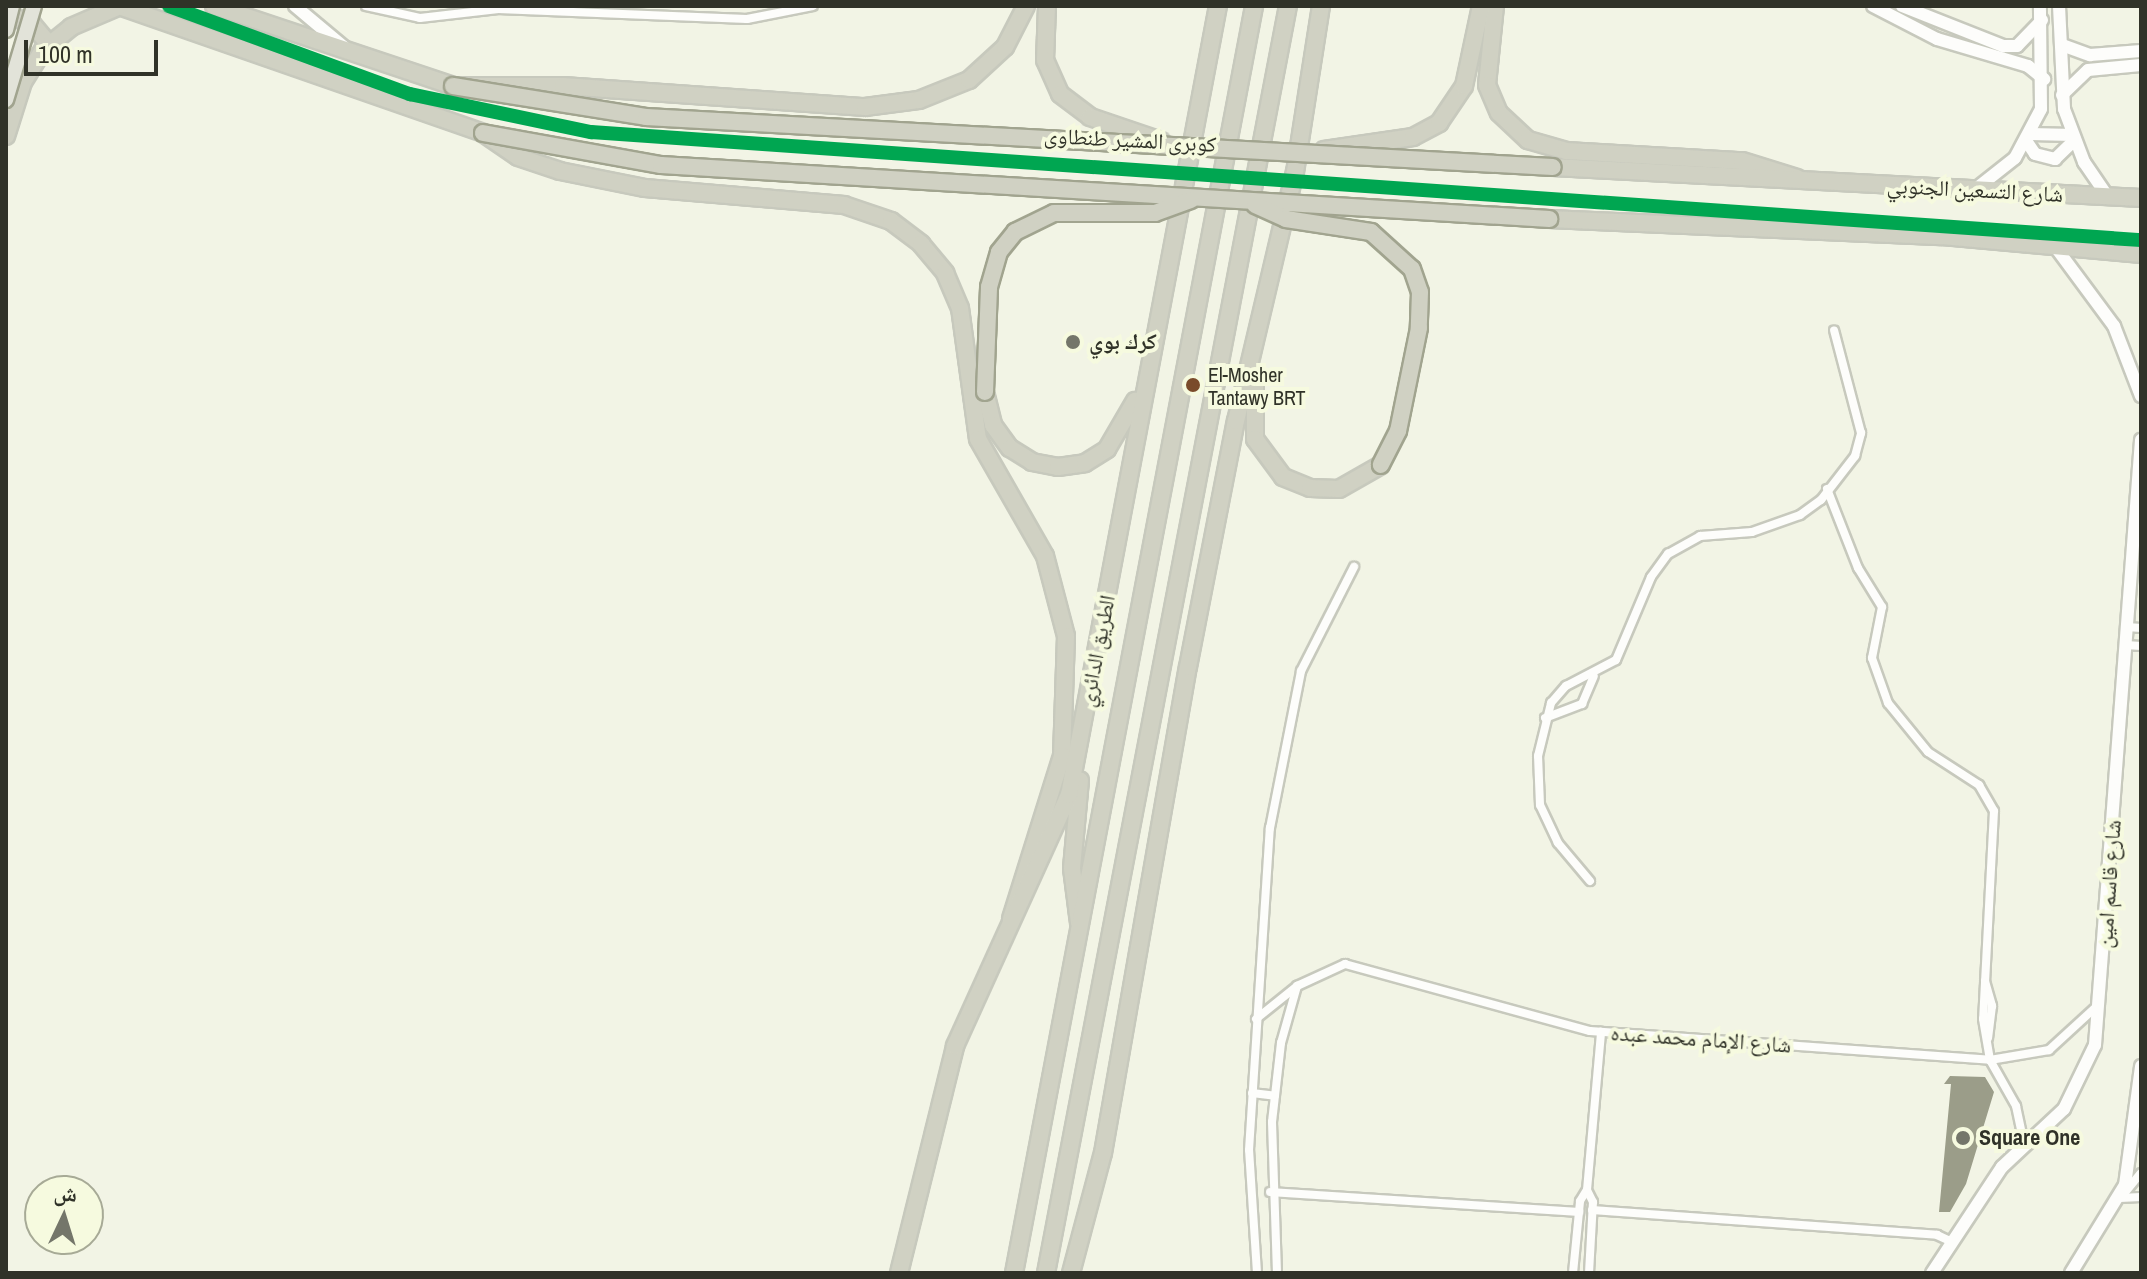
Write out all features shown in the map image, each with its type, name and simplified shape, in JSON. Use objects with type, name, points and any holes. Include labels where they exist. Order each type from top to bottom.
[{"type":"highway","points":[[6,136],[23,82],[49,44],[119,6],[483,133],[661,165],[1194,199],[1807,230],[2054,245],[2141,254]]},
{"type":"highway","points":[[214,6],[453,86],[563,86],[893,105],[945,92],[979,73],[1005,47],[1026,6]]},
{"type":"highway","points":[[1047,6],[1045,60],[1060,94],[1090,117],[1161,141]]},
{"type":"highway","name":"الطريق الدائري","points":[[899,1273],[949,1066],[1011,919],[1056,834],[1078,750],[1218,6]]},
{"type":"highway","name":"الطريق الدائري","points":[[1014,1273],[1254,6]]},
{"type":"highway","points":[[1046,1273],[1288,6]]},
{"type":"highway","points":[[1071,1273],[1103,1153],[1188,667],[1255,339],[1292,187],[1321,6]]},
{"type":"highway","points":[[1324,150],[1413,137],[1439,123],[1464,86],[1481,6]]},
{"type":"highway","points":[[1495,6],[1487,85],[1499,113],[1528,140],[1566,151],[1742,161],[1809,184]]},
{"type":"highway","points":[[6,14],[32,24],[49,44]]},
{"type":"highway","name":"كوبرى المشير طنطاوى","points":[[453,86],[633,116],[1324,150],[1809,184]]},
{"type":"highway","points":[[483,133],[518,157],[602,181],[856,208],[902,228],[938,263],[960,308],[978,439],[1042,548],[1066,636],[1062,756],[1011,919]]},
{"type":"highway","name":"شارع التسعين الجنوبي","points":[[1809,184],[1977,188],[2141,198]]},
{"type":"highway","points":[[1156,335],[1125,427],[1107,449],[1085,463],[1050,467],[1017,454],[993,425],[985,392],[989,287],[999,252],[1015,232],[1054,213],[1155,213],[1194,199]]},
{"type":"highway","points":[[1251,202],[1286,219],[1371,232],[1412,269],[1420,292],[1419,328],[1398,431],[1381,465],[1357,483],[1329,490],[1301,486],[1276,471],[1252,429],[1255,339]]},
{"type":"highway","points":[[1078,750],[1072,881],[1081,932]]},
{"type":"main road","points":[[6,30],[12,6]]},
{"type":"main road","points":[[6,100],[34,6]]},
{"type":"main road","points":[[295,6],[356,56]]},
{"type":"main road","points":[[1873,6],[1947,42],[2028,66],[2044,79]]},
{"type":"main road","points":[[1902,6],[2008,47],[2042,20]]},
{"type":"main road","points":[[1977,188],[2029,138],[2044,79],[2040,6]]},
{"type":"main road","points":[[2059,6],[2062,95],[2074,138],[2108,197]]},
{"type":"main road","points":[[2062,45],[2090,55],[2141,51]]},
{"type":"main road","points":[[2062,95],[2088,70],[2141,65]]},
{"type":"main road","points":[[2029,138],[2041,157],[2055,159],[2074,138]]},
{"type":"main road","points":[[2029,138],[2074,138]]},
{"type":"main road","points":[[2054,245],[2114,326],[2141,396]]},
{"type":"main road","name":"شارع قاسم امين","points":[[1932,1273],[2024,1145],[2054,1120],[2079,1085],[2095,1045],[2141,440]]},
{"type":"main road","points":[[2071,1273],[2119,1198],[2139,1124],[2141,1066]]},
{"type":"street","points":[[366,6],[420,18],[487,10],[576,9],[747,19],[813,6]]},
{"type":"street","points":[[1590,881],[1558,843],[1540,805],[1545,718],[1560,691],[1594,676],[1620,654],[1651,577],[1668,554],[1700,536],[1789,521],[1816,505],[1861,439],[1834,330]]},
{"type":"street","points":[[1827,489],[1858,568],[1882,607],[1872,658],[1888,703],[1918,743],[1979,785],[1992,804],[1985,980],[1988,1039],[1990,1060],[2016,1106],[2024,1145]]},
{"type":"street","points":[[1257,1273],[1249,1150],[1267,852],[1290,713],[1309,651],[1354,567]]},
{"type":"street","points":[[2127,627],[2141,628]]},
{"type":"street","points":[[2126,645],[2141,646]]},
{"type":"street","points":[[1545,718],[1582,704],[1594,676]]},
{"type":"street","name":"شارع الإمام محمد عبده","points":[[1256,1019],[1297,986],[1332,967],[1359,965],[1601,1032],[1990,1060],[2049,1050],[2100,1003]]},
{"type":"street","points":[[1277,1273],[1270,1192],[1275,1096],[1297,986]]},
{"type":"street","points":[[1573,1273],[1579,1212],[1587,1190],[1601,1032]]},
{"type":"street","points":[[1252,1093],[1275,1096]]},
{"type":"street","points":[[2119,1198],[2141,1173]]},
{"type":"street","points":[[1587,1190],[1592,1210],[1589,1273]]},
{"type":"street","points":[[1270,1192],[1579,1212]]},
{"type":"street","points":[[2119,1198],[2141,1197]]},
{"type":"street","points":[[1592,1210],[1937,1235],[1952,1242]]},
{"type":"building","name":"Square One","points":[[1950,1076],[1985,1077],[1994,1092],[1966,1184],[1950,1212],[1939,1212],[1951,1084],[1944,1084]]},
{"type":"transit line","points":[[169,6],[410,94],[591,132],[2141,240]]},
{"type":"place","name":"كرك بوي","points":[[1073,342]]},
{"type":"place","name":"El-Mosher Tantawy BRT","points":[[1193,385]]},
{"type":"place","name":"Square One","points":[[1963,1138]]}]
